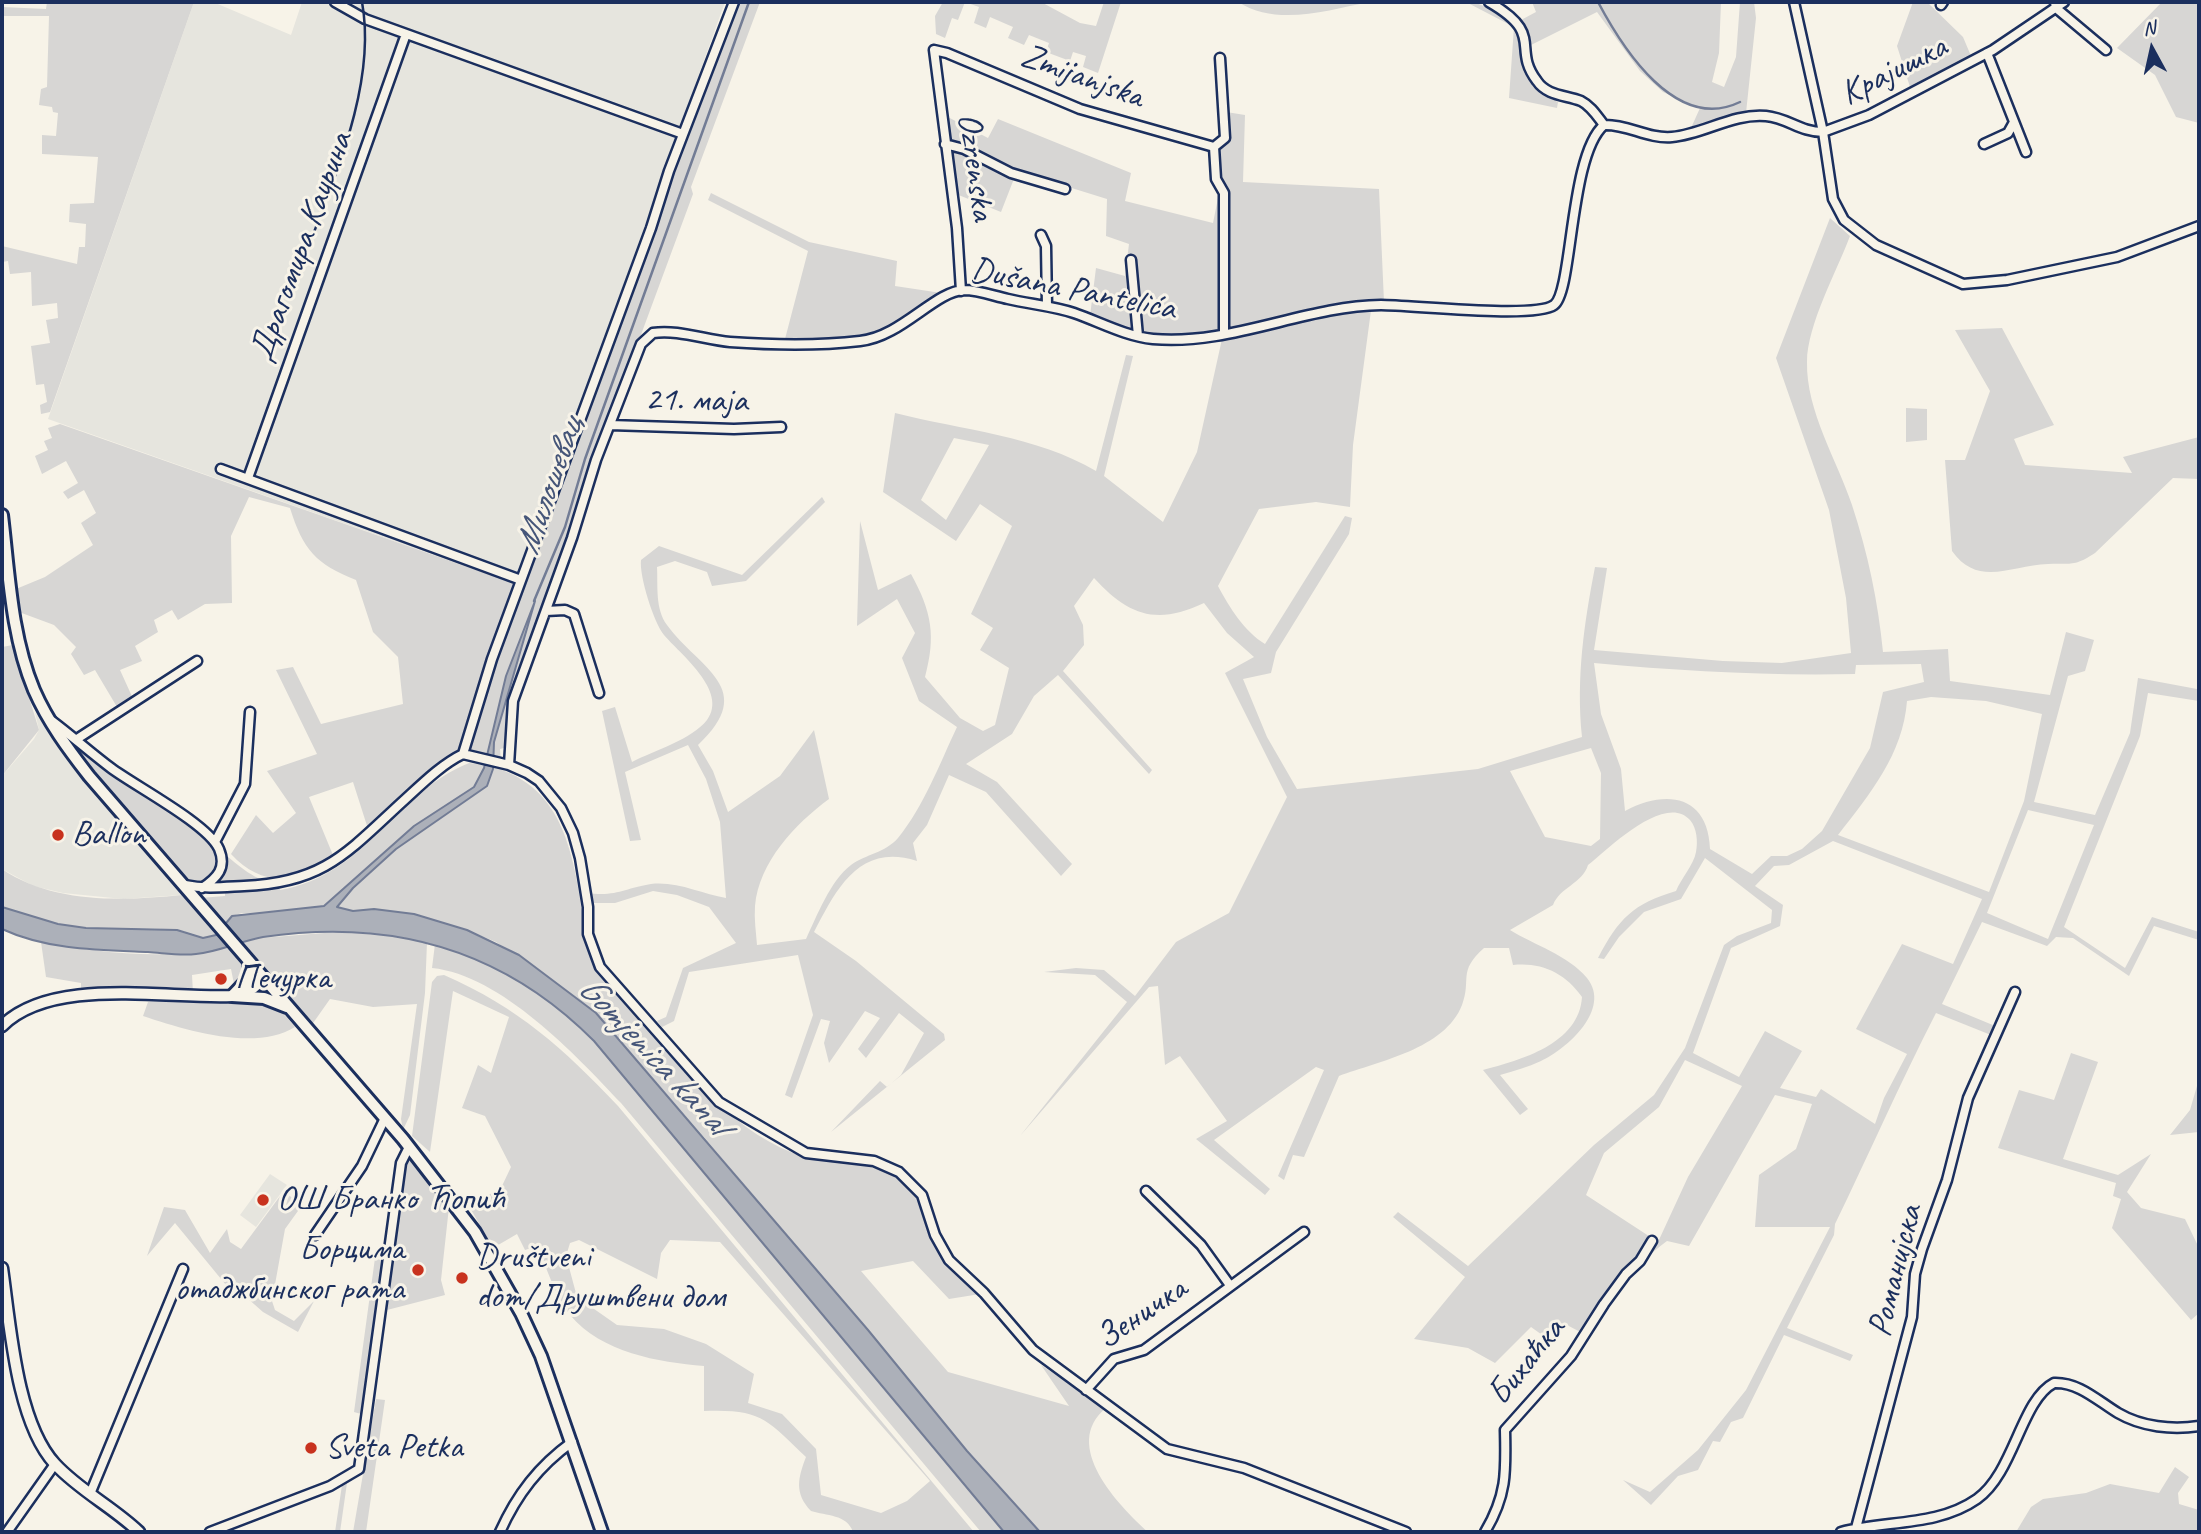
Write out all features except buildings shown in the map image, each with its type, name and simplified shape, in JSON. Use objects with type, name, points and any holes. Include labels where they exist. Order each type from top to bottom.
[{"type":"main road","points":[[2,515],[19,640],[34,690],[49,719],[89,776],[385,1118],[475,1233],[505,1282],[541,1356],[602,1532]]},
{"type":"main road","points":[[232,996],[250,976],[249,961]]},
{"type":"main road","points":[[232,996],[270,999],[291,1009]]},
{"type":"street","points":[[335,2],[365,19],[683,134]]},
{"type":"street","points":[[185,885],[202,888],[282,883],[320,871],[354,848],[421,785],[463,754],[480,696],[521,580],[683,134],[734,2]]},
{"type":"street","points":[[1489,2],[1509,14],[1521,26],[1526,36],[1532,72],[1538,84],[1552,93],[1582,102],[1604,125],[1620,124],[1637,132],[1670,137],[1733,119],[1764,116],[1786,121],[1805,132],[1823,132]]},
{"type":"street","points":[[1794,2],[1823,132],[1833,199],[1844,220],[1876,245],[1944,278],[1963,284],[2007,281],[2118,257],[2199,226]]},
{"type":"street","name":"Крајишка","points":[[1823,132],[1869,115],[1987,52],[2064,2]]},
{"type":"street","points":[[2056,5],[2106,50]]},
{"type":"street","name":"Драгомира Каурина","points":[[248,478],[406,34]]},
{"type":"street","name":"Ozrenska","points":[[934,50],[957,228],[961,291]]},
{"type":"street","name":"Zmijanjska","points":[[934,50],[1080,109],[1214,148]]},
{"type":"street","name":"Крајишка","points":[[1987,52],[2026,152]]},
{"type":"street","points":[[1220,58],[1225,138],[1214,148],[1216,178],[1224,193],[1224,332]]},
{"type":"street","points":[[1984,144],[2008,133],[2013,124]]},
{"type":"street","name":"Dušana Pantelića","points":[[505,763],[513,701],[640,344],[653,333],[730,342],[858,342],[890,333],[946,295],[961,291],[1047,306],[1138,336],[1167,340],[1381,305],[1519,311],[1554,305],[1563,289],[1571,226],[1589,147],[1604,125]]},
{"type":"street","points":[[945,144],[964,149],[1011,173],[1065,189]]},
{"type":"street","points":[[1041,235],[1046,246],[1047,306]]},
{"type":"street","points":[[1131,260],[1138,336]]},
{"type":"street","name":"21. маја","points":[[610,425],[734,429],[781,427]]},
{"type":"street","points":[[221,469],[521,580]]},
{"type":"street","points":[[547,611],[565,610],[574,614],[599,693]]},
{"type":"street","points":[[78,739],[197,661]]},
{"type":"street","points":[[215,842],[246,784],[250,712]]},
{"type":"street","points":[[49,719],[112,768],[163,800],[215,842],[222,869],[218,877],[202,888]]},
{"type":"street","points":[[463,754],[505,763],[527,773],[547,790],[561,808],[573,833],[588,908],[588,934],[600,967],[661,1032],[710,1093],[732,1111],[806,1153],[874,1161],[900,1172],[922,1195],[935,1235],[949,1260],[984,1293],[1033,1350],[1167,1449],[1244,1468],[1406,1532]]},
{"type":"street","points":[[2,1026],[22,1011],[67,996],[232,996],[253,988],[264,978]]},
{"type":"street","name":"Романијска","points":[[1856,1528],[1912,1317],[1915,1274],[1922,1249],[1947,1180],[1968,1098],[2015,992]]},
{"type":"street","points":[[314,1235],[362,1166],[385,1118]]},
{"type":"street","points":[[210,1532],[330,1486],[359,1469],[401,1163],[409,1147]]},
{"type":"street","name":"Зеничка","points":[[1146,1191],[1200,1245],[1230,1284]]},
{"type":"street","name":"Зеничка","points":[[1086,1390],[1114,1359],[1144,1350],[1304,1232]]},
{"type":"street","name":"Бихаћка","points":[[1485,1532],[1499,1508],[1506,1482],[1505,1430],[1571,1356],[1604,1304],[1626,1274],[1640,1261],[1652,1241]]},
{"type":"street","points":[[2,1268],[15,1363],[38,1437],[55,1464],[139,1532]]},
{"type":"street","points":[[90,1494],[183,1269]]},
{"type":"street","points":[[1841,1532],[1930,1518],[1975,1500],[1989,1489],[2004,1467],[2039,1395],[2054,1383],[2077,1387],[2139,1422],[2171,1427],[2199,1426]]},
{"type":"street","points":[[500,1532],[524,1487],[547,1460],[572,1442]]},
{"type":"street","points":[[7,1532],[55,1464]]},
{"type":"shaded area","points":[[47,2],[194,2],[50,412],[41,414],[40,405],[47,402],[44,384],[36,385],[31,346],[50,343],[46,320],[58,318],[57,303],[32,306],[31,272],[10,274],[8,261],[2,262],[2,246],[77,264],[79,247],[85,247],[86,224],[69,222],[70,204],[94,203],[98,157],[42,154],[42,135],[56,136],[58,113],[53,112],[52,107],[39,105],[41,89],[47,87],[49,16],[2,16],[2,7],[46,9]]},
{"type":"shaded area","points":[[194,2],[213,2],[291,35],[302,2],[725,2],[516,584],[48,419]]},
{"type":"shaded area","points":[[735,2],[760,2],[691,187],[693,194],[584,489],[509,710],[508,747],[500,749],[501,761],[472,754],[468,743],[494,660]]},
{"type":"shaded area","points":[[943,2],[965,2],[958,20],[952,18],[945,38],[936,34],[935,16]]},
{"type":"shaded area","points":[[965,2],[1041,2],[1080,23],[1096,26],[1104,2],[1121,2],[1098,73],[1083,67],[1086,56],[1073,52],[1070,61],[1046,52],[1049,43],[1029,35],[1024,45],[1008,38],[1013,27],[990,17],[986,28],[974,23],[979,7]]},
{"type":"shaded area","points":[[1238,2],[1370,2],[1320,12],[1286,15],[1253,10]]},
{"type":"shaded area","points":[[1466,2],[1482,5],[1516,22],[1522,30],[1527,72],[1532,83],[1542,93],[1558,102],[1557,108],[1509,98],[1514,27]]},
{"type":"shaded area","points":[[1532,2],[1721,2],[1719,53],[1712,82],[1724,87],[1736,57],[1740,2],[1754,2],[1756,18],[1746,113],[1691,128],[1700,108],[1663,92],[1640,71],[1597,12],[1531,45],[1521,20],[1536,12]]},
{"type":"shaded area","points":[[1913,2],[1927,2],[1963,37],[1971,56],[1910,87],[1897,46]]},
{"type":"shaded area","points":[[2162,2],[2199,2],[2199,123],[2176,117],[2155,75],[2117,48]]},
{"type":"shaded area","points":[[1220,111],[1245,115],[1243,182],[1379,189],[1384,302],[1372,303],[1353,445],[1350,507],[1316,502],[1259,509],[1218,586],[1238,618],[1265,644],[1345,516],[1352,518],[1349,534],[1276,652],[1271,673],[1243,679],[1267,737],[1297,789],[1478,769],[1582,737],[1582,651],[1595,567],[1607,568],[1594,650],[1782,663],[1851,653],[1846,598],[1829,510],[1776,358],[1830,218],[1850,236],[1812,332],[1808,347],[1808,380],[1817,417],[1846,488],[1863,541],[1883,652],[1948,649],[1950,681],[2050,695],[2066,632],[2094,640],[2085,671],[2068,676],[2034,802],[2095,815],[2130,733],[2138,678],[2197,689],[2199,686],[2199,701],[2148,693],[2140,736],[2064,927],[2125,968],[2152,917],[2199,932],[2199,940],[2154,926],[2129,976],[2073,938],[2056,937],[2047,946],[1982,922],[1942,1004],[2000,1028],[1996,1037],[1936,1013],[1835,1224],[1834,1235],[1787,1328],[1853,1355],[1850,1361],[1784,1335],[1743,1418],[1731,1422],[1720,1442],[1713,1441],[1698,1470],[1678,1476],[1651,1505],[1623,1480],[1650,1492],[1698,1450],[1746,1390],[1830,1227],[1755,1227],[1759,1175],[1796,1149],[1812,1104],[1775,1095],[1689,1246],[1667,1241],[1643,1261],[1584,1334],[1567,1325],[1552,1342],[1531,1327],[1495,1363],[1468,1348],[1414,1339],[1465,1277],[1393,1217],[1398,1212],[1468,1266],[1594,1145],[1654,1095],[1685,1048],[1724,945],[1737,936],[1771,923],[1772,910],[1705,858],[1681,899],[1644,912],[1619,937],[1604,959],[1598,958],[1613,932],[1629,914],[1649,901],[1676,891],[1696,852],[1696,835],[1690,820],[1679,813],[1666,813],[1637,826],[1588,865],[1581,877],[1556,899],[1553,905],[1510,930],[1561,957],[1579,970],[1593,990],[1594,1002],[1583,1027],[1563,1047],[1541,1061],[1500,1075],[1528,1109],[1520,1115],[1483,1070],[1530,1055],[1559,1038],[1571,1027],[1582,997],[1568,981],[1552,971],[1534,965],[1513,965],[1509,948],[1484,948],[1468,970],[1462,1005],[1441,1033],[1391,1059],[1339,1076],[1304,1157],[1293,1155],[1284,1180],[1278,1176],[1324,1070],[1316,1067],[1214,1140],[1270,1189],[1265,1195],[1196,1139],[1227,1121],[1180,1056],[1165,1065],[1158,986],[1149,987],[1020,1136],[1127,1002],[1095,975],[1044,972],[1076,968],[1104,970],[1135,996],[1176,942],[1229,913],[1287,797],[1225,673],[1254,657],[1227,633],[1204,603],[1171,614],[1144,613],[1119,601],[1094,578],[1074,606],[1083,625],[1084,645],[1063,671],[1152,770],[1149,774],[1058,675],[1034,696],[1012,734],[966,764],[997,782],[1072,864],[1061,876],[986,792],[949,775],[927,825],[913,843],[917,861],[897,857],[880,858],[865,864],[841,886],[814,932],[856,961],[944,1034],[945,1040],[891,1084],[901,1075],[924,1033],[899,1013],[866,1058],[858,1049],[880,1018],[865,1011],[829,1063],[824,1043],[830,1021],[821,1019],[792,1098],[785,1095],[813,1015],[798,955],[689,972],[674,1021],[662,1027],[657,1021],[666,1017],[683,968],[736,943],[709,907],[677,895],[653,891],[615,903],[590,903],[587,893],[614,893],[661,884],[726,898],[720,822],[706,779],[688,745],[625,772],[641,840],[630,841],[602,711],[615,707],[632,762],[692,733],[707,720],[712,709],[712,697],[707,685],[690,662],[664,635],[648,599],[641,560],[659,546],[742,575],[822,497],[825,502],[746,581],[712,586],[707,572],[675,561],[657,567],[658,597],[663,619],[707,667],[723,694],[723,708],[715,725],[698,745],[713,771],[728,812],[780,776],[814,730],[829,799],[792,832],[771,859],[758,890],[755,911],[757,945],[806,939],[825,899],[843,872],[857,861],[893,843],[907,826],[957,727],[919,701],[902,658],[915,633],[897,599],[857,626],[860,521],[878,590],[911,574],[924,600],[930,624],[930,649],[925,677],[960,718],[983,731],[995,725],[1009,668],[980,650],[993,628],[971,614],[1012,526],[980,504],[956,541],[883,492],[895,413],[1024,442],[1073,459],[1096,471],[1126,355],[1133,356],[1104,476],[1163,522],[1197,452],[1224,330],[1186,337],[1156,337],[1127,330],[1090,316],[1096,268],[1125,276],[1129,244],[1106,236],[1107,199],[1017,171],[1001,212],[956,194],[944,115],[988,138],[998,119],[1131,173],[1125,201],[1213,223],[1219,193]],"holes":[[[954,438],[989,445],[946,520],[921,500]],[[1594,663],[1789,674],[1855,674],[1856,665],[1921,664],[1924,682],[1883,692],[1870,748],[1822,831],[1802,849],[1787,856],[1771,856],[1752,874],[1710,849],[1702,817],[1693,807],[1669,799],[1640,804],[1625,811],[1621,769],[1601,714]],[[1931,697],[1986,701],[2042,714],[2024,801],[1989,892],[1838,835],[1883,772],[1899,739],[1907,701]],[[1591,748],[1601,773],[1600,839],[1591,846],[1545,837],[1510,771]],[[2028,810],[2094,825],[2048,939],[1987,913]],[[1833,841],[1982,899],[1953,964],[1902,944],[1856,1029],[1907,1054],[1884,1098],[1875,1124],[1821,1089],[1816,1097],[1780,1088],[1802,1051],[1765,1031],[1739,1077],[1693,1053],[1731,948],[1780,926],[1783,905],[1755,886],[1774,866],[1789,865]],[[1685,1060],[1742,1086],[1688,1177],[1658,1242],[1586,1195],[1604,1153],[1659,1107]]]},
{"type":"shaded area","points":[[711,193],[809,242],[897,261],[895,286],[948,294],[898,325],[862,340],[785,339],[808,251],[708,200]]},
{"type":"shaded area","points":[[2002,328],[2054,425],[2014,439],[2025,465],[2132,473],[2123,457],[2199,437],[2199,479],[2173,478],[2095,553],[2077,562],[1984,572],[1962,562],[1952,551],[1945,460],[1965,460],[1990,391],[1955,330]]},
{"type":"shaded area","points":[[1906,408],[1927,409],[1927,440],[1906,442]]},
{"type":"shaded area","points":[[60,424],[516,584],[459,755],[369,832],[353,782],[309,797],[335,860],[321,868],[307,874],[280,878],[255,873],[243,865],[231,854],[256,815],[273,833],[296,813],[267,771],[317,754],[276,670],[293,667],[321,724],[403,704],[398,657],[373,632],[356,580],[331,568],[313,554],[300,535],[290,508],[249,497],[231,536],[232,603],[205,604],[178,620],[172,610],[154,620],[158,632],[135,646],[142,661],[120,670],[135,703],[120,712],[95,670],[84,675],[71,654],[76,647],[54,625],[19,612],[16,589],[45,577],[93,545],[81,523],[96,513],[84,490],[68,499],[63,492],[78,483],[66,461],[42,474],[35,456],[48,450],[44,441],[52,438],[48,428]]},
{"type":"shaded area","points":[[535,601],[494,742],[493,769],[487,786],[396,849],[353,888],[337,907],[353,911],[374,909],[414,914],[467,930],[519,955],[596,1013],[868,1330],[967,1451],[1040,1532],[1004,1532],[594,1041],[559,1009],[521,983],[483,962],[442,947],[400,937],[356,932],[310,932],[263,937],[213,951],[184,955],[74,948],[37,941],[2,929],[2,907],[58,924],[86,928],[177,930],[203,938],[216,935],[232,916],[324,906],[414,826],[474,787],[484,768],[506,676]]},
{"type":"shaded area","points":[[13,645],[39,730],[2,776],[2,647]]},
{"type":"shaded area","points":[[35,712],[79,776],[182,895],[123,899],[63,893],[33,886],[2,869],[2,776],[39,730]]},
{"type":"shaded area","points":[[62,732],[145,790],[207,840],[217,853],[219,867],[205,885],[194,884],[180,870],[96,776]]},
{"type":"shaded area","points":[[469,763],[498,769],[521,779],[540,794],[554,812],[572,858],[590,958],[604,978],[718,1102],[757,1134],[780,1147],[817,1160],[878,1167],[909,1186],[922,1208],[938,1250],[980,1294],[949,1299],[913,1261],[861,1271],[948,1372],[1069,1406],[1041,1365],[1106,1408],[1093,1423],[1089,1439],[1091,1457],[1110,1491],[1148,1532],[1040,1532],[967,1451],[704,1137],[596,1013],[496,942],[467,930],[414,914],[369,909],[353,911],[337,907],[353,888],[396,849],[482,790],[469,791],[415,826],[324,906],[269,914],[242,913],[232,916],[224,924],[200,898],[225,896],[225,889],[216,885],[222,873],[222,852],[255,876],[278,884],[280,890],[310,881],[336,868],[420,793],[443,776]]},
{"type":"shaded area","points":[[2,869],[43,889],[66,894],[113,899],[182,895],[217,933],[202,937],[177,930],[85,928],[32,918],[2,907]]},
{"type":"shaded area","points":[[337,932],[373,933],[427,942],[425,993],[410,1115],[403,1130],[401,1119],[417,1004],[373,1007],[330,999],[311,1026],[240,943],[261,938]]},
{"type":"shaded area","points":[[41,942],[134,954],[182,953],[228,946],[244,960],[247,976],[235,989],[231,969],[192,975],[193,993],[81,991],[81,983],[46,977]]},
{"type":"shaded area","points":[[435,944],[480,958],[522,981],[560,1009],[594,1041],[1004,1532],[981,1532],[603,1084],[560,1041],[510,1001],[484,985],[458,974],[432,968]]},
{"type":"shaded area","points":[[444,975],[471,988],[518,1016],[559,1048],[598,1085],[974,1532],[853,1532],[841,1519],[811,1511],[802,1498],[799,1485],[806,1457],[762,1419],[739,1412],[704,1411],[704,1366],[668,1362],[614,1347],[583,1328],[570,1315],[556,1291],[537,1246],[525,1250],[517,1234],[493,1248],[469,1206],[501,1188],[511,1167],[485,1116],[462,1108],[478,1065],[491,1073],[509,1017],[453,991],[430,1152],[412,1136],[432,982],[437,976]],"holes":[[[579,1240],[657,1279],[661,1253],[670,1240],[720,1242],[930,1481],[907,1501],[881,1513],[821,1495],[816,1449],[782,1414],[748,1403],[754,1374],[706,1344],[664,1329],[617,1325],[577,1297],[566,1256],[570,1243]]]},
{"type":"shaded area","points":[[234,1001],[269,1005],[282,1013],[295,1027],[260,1038],[240,1038],[199,1032],[143,1016],[148,1002]]},
{"type":"shaded area","points":[[2071,1053],[2098,1062],[2063,1159],[2118,1175],[2151,1154],[2127,1192],[2141,1208],[2185,1219],[2199,1248],[2199,1313],[2191,1320],[2112,1228],[2121,1199],[2113,1196],[2116,1183],[1998,1148],[2019,1090],[2054,1100]]},
{"type":"shaded area","points":[[2199,1079],[2199,1132],[2170,1135],[2190,1110]]},
{"type":"shaded area","points":[[880,1081],[887,1087],[831,1132]]},
{"type":"shaded area","points":[[410,1161],[449,1207],[441,1280],[445,1295],[387,1310],[403,1171]]},
{"type":"shaded area","name":"ОШ Бранко Ћопић","points":[[270,1174],[287,1185],[256,1227],[240,1215]]},
{"type":"shaded area","points":[[283,1192],[303,1204],[285,1229],[272,1301],[275,1310],[294,1321],[314,1301],[298,1332],[263,1312],[229,1282],[226,1285],[175,1223],[147,1256],[164,1207],[185,1210],[210,1253],[227,1229],[230,1242],[241,1249]]},
{"type":"shaded area","points":[[375,1258],[383,1261],[361,1414],[354,1412]]},
{"type":"shaded area","points":[[376,1399],[385,1400],[366,1532],[353,1532]]},
{"type":"shaded area","points":[[2175,1467],[2189,1477],[2178,1493],[2179,1504],[2199,1510],[2199,1532],[2016,1532],[2031,1507],[2043,1499],[2086,1493],[2110,1484],[2159,1493]]},
{"type":"shaded area","points":[[347,1483],[340,1532],[335,1532],[342,1485]]},
{"type":"waterway","name":"Милошевац","points":[[534,601],[565,527],[585,459],[749,2]]},
{"type":"waterway","points":[[1598,2],[1637,62],[1654,81],[1674,96],[1694,106],[1717,109],[1740,102]]},
{"type":"railway","points":[[299,272],[336,174],[357,104],[365,35],[362,2]]},
{"type":"place","name":"Ballon","points":[[58,835]]},
{"type":"place","name":"Печурка","points":[[221,979]]},
{"type":"place","name":"ОШ Бранко Ћопић","points":[[263,1200]]},
{"type":"place","name":"Борцима отаджбинског рата","points":[[418,1270]]},
{"type":"place","name":"Društveni dom/Друштвени дом","points":[[462,1278]]},
{"type":"place","name":"Sveta Petka","points":[[311,1448]]},
{"type":"water label","name":"Gomjenica kanal","points":[[653,1056]]}]
